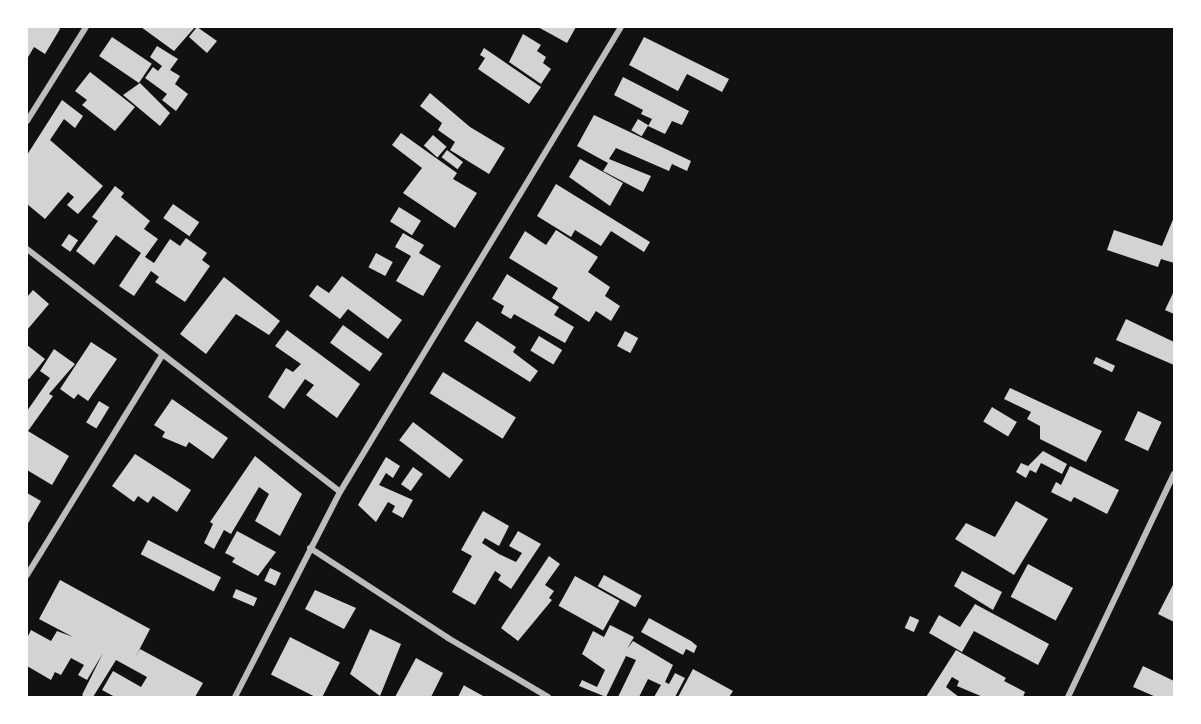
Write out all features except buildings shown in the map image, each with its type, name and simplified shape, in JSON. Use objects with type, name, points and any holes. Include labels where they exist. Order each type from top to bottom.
[{"type":"street","points":[[27,121],[86,27]]},
{"type":"street","points":[[235,697],[340,492],[621,27]]},
{"type":"street","points":[[27,249],[340,492]]},
{"type":"street","points":[[27,575],[162,354]]},
{"type":"street","points":[[1068,697],[1174,474]]},
{"type":"street","points":[[310,548],[383,598],[548,697]]}]
